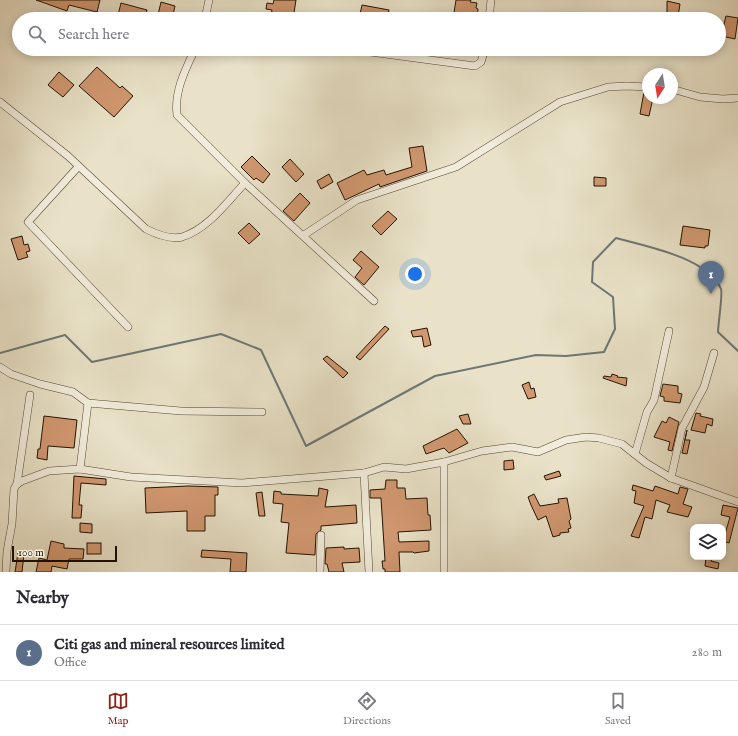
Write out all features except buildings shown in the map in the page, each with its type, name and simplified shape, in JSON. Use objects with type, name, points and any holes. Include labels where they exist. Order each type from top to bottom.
[{"type":"street","points":[[206,12],[208,0]]},
{"type":"street","points":[[490,12],[491,0]]},
{"type":"street","points":[[192,56],[175,101],[178,115],[245,183],[304,235],[374,301]]},
{"type":"street","points":[[401,56],[476,66],[481,62],[483,56]]},
{"type":"street","points":[[304,235],[357,200],[456,167],[560,102],[608,87],[627,86],[642,87]]},
{"type":"street","points":[[678,92],[700,97],[738,98]]},
{"type":"street","points":[[0,102],[68,156],[146,229],[159,236],[181,237],[196,230],[210,220],[245,183]]},
{"type":"street","points":[[78,167],[28,222],[128,327]]},
{"type":"street","points":[[635,454],[647,412],[654,400],[669,332]]},
{"type":"street","points":[[671,478],[682,428],[704,387],[714,353]]},
{"type":"street","points":[[0,367],[11,374],[40,384],[73,392],[88,403],[181,411],[262,412]]},
{"type":"street","points":[[6,572],[7,551],[12,524],[14,489],[17,484],[30,395]]},
{"type":"street","points":[[80,468],[88,403]]},
{"type":"street","points":[[17,484],[49,471],[80,468],[131,476],[242,483],[364,473],[384,467],[406,469],[444,462],[482,451],[512,447],[538,452],[577,437],[599,438],[616,442],[627,447],[646,463],[671,478],[738,502]]},
{"type":"street","points":[[444,462],[444,572]]},
{"type":"street","points":[[364,473],[369,572]]},
{"type":"street","points":[[320,572],[321,535]]},
{"type":"waterway","points":[[0,353],[65,335],[92,362],[221,334],[261,350],[306,446],[435,376],[536,355],[566,356],[604,352],[615,329],[613,297],[592,282],[593,262],[616,238],[659,249],[690,261],[714,278],[721,289],[718,332],[738,351]]},
{"type":"place","name":"Citi gas and mineral resources limited","points":[[711,294]]}]
